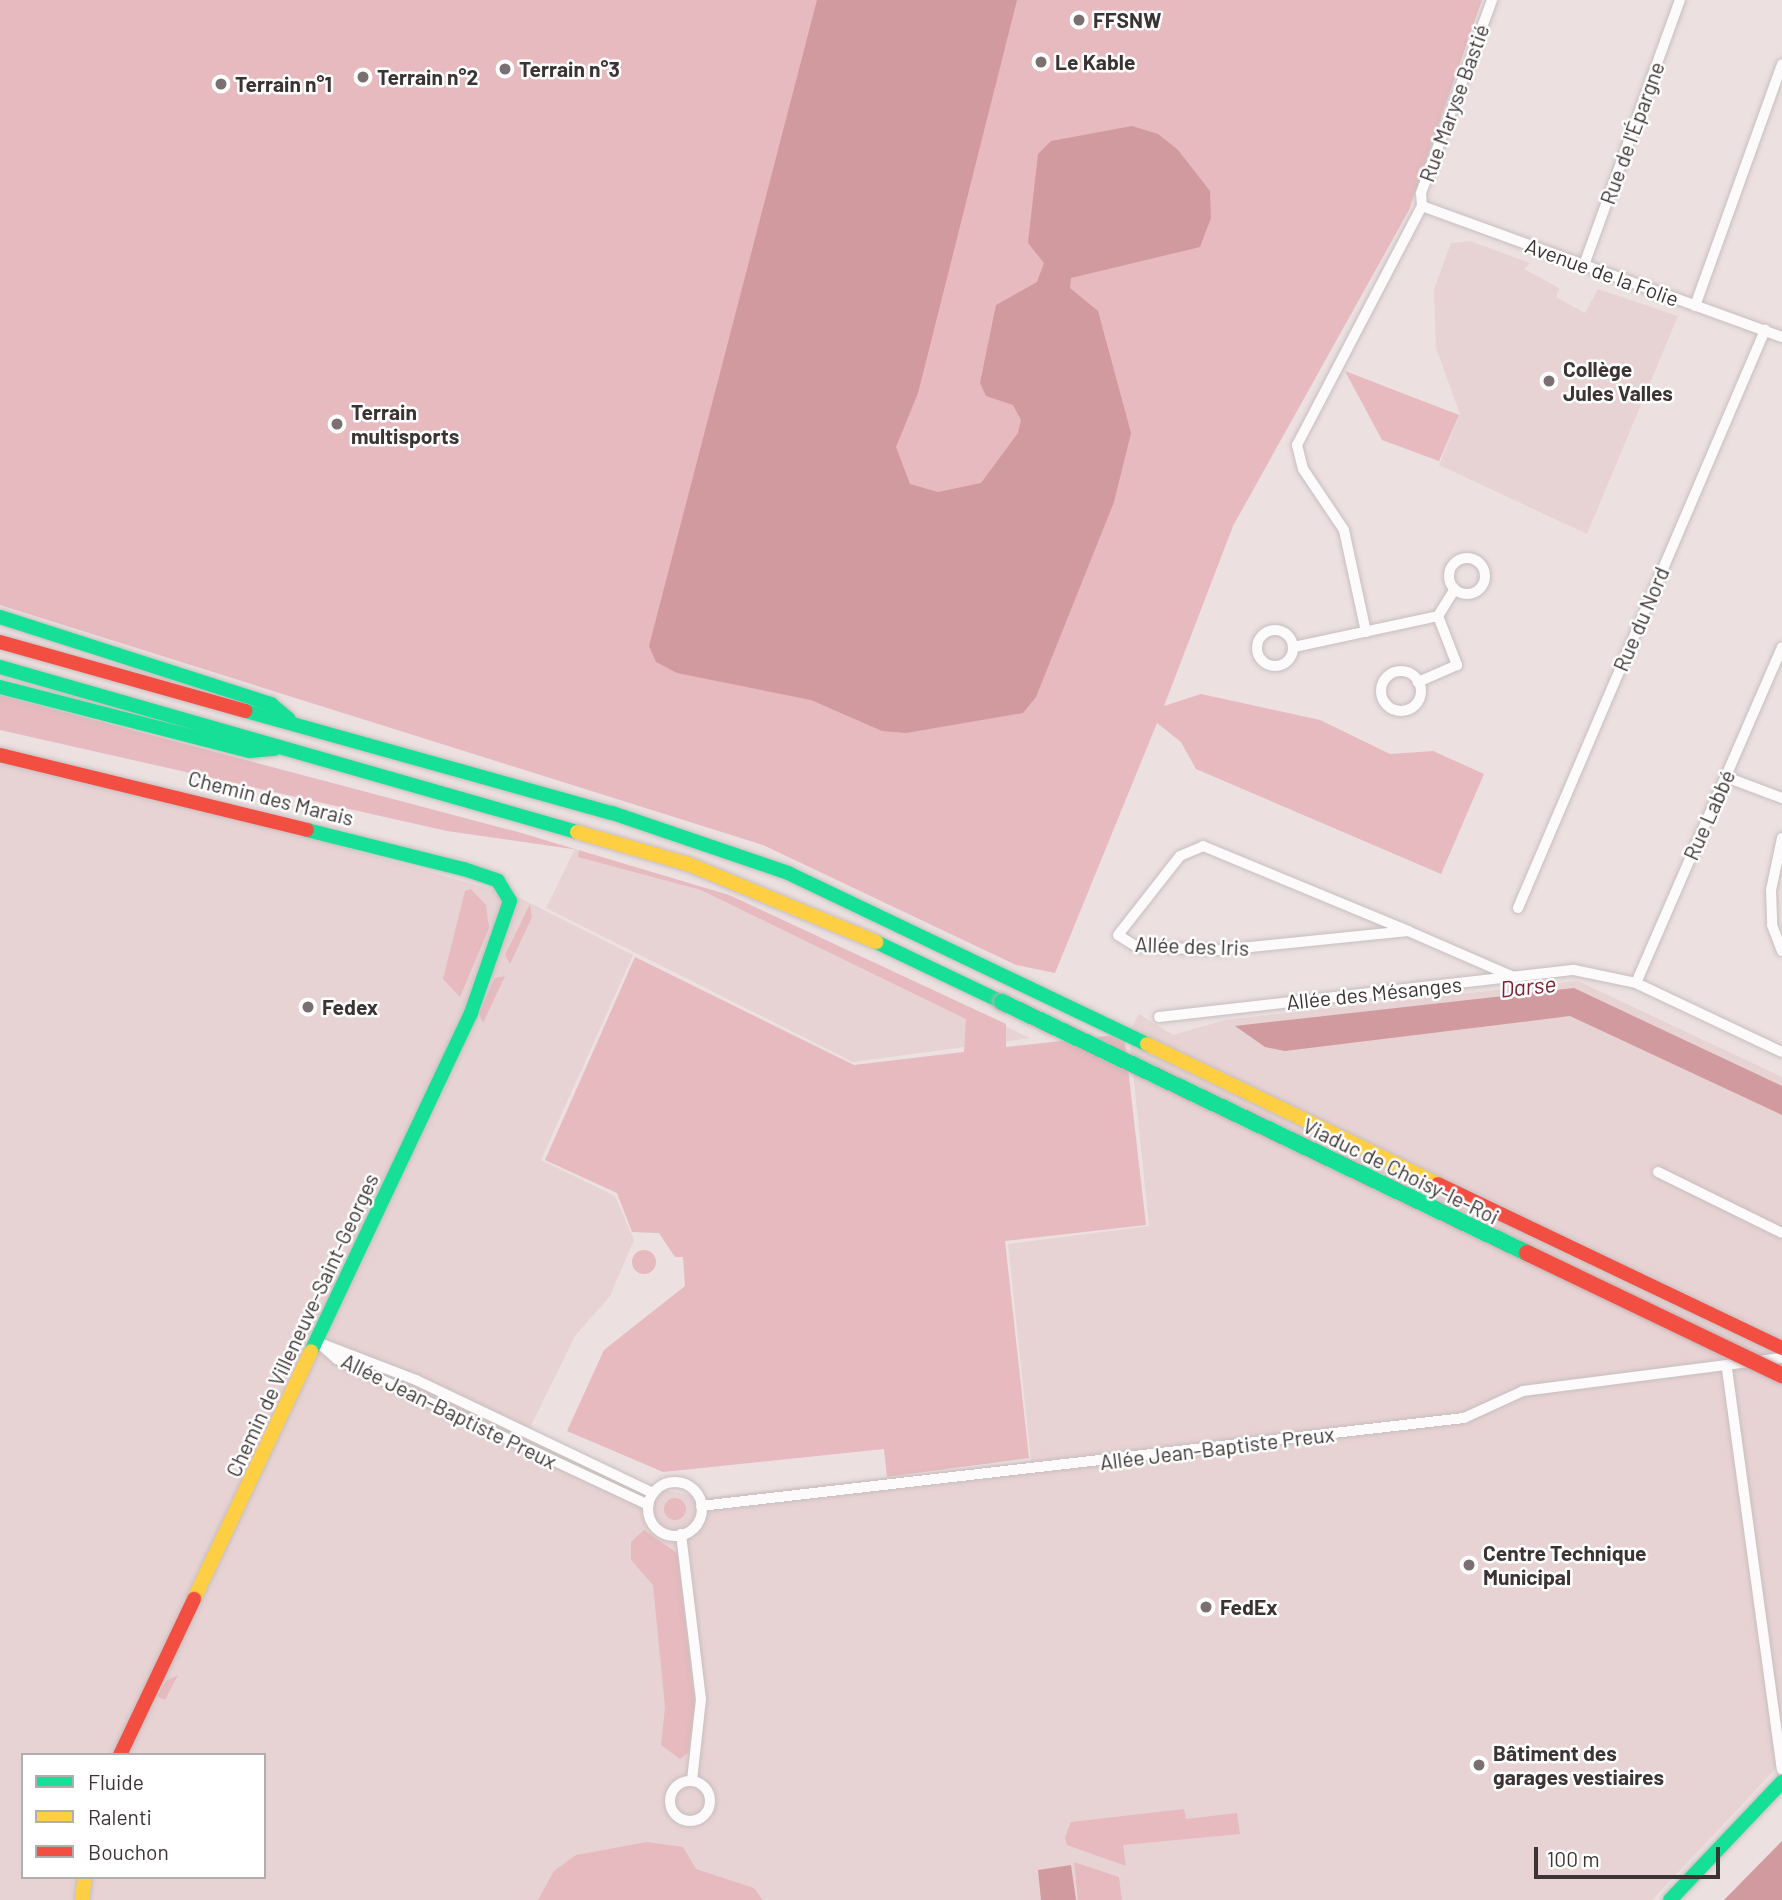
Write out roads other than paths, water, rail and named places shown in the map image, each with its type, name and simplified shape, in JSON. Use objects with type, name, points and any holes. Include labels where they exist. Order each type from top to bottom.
[{"type":"main road","points":[[0,617],[271,704],[295,723]]},
{"type":"main road","name":"Viaduc de Choisy-le-Roi","points":[[0,642],[295,723],[701,841],[788,873],[1057,998],[1782,1348]]},
{"type":"main road","name":"Viaduc de Choisy-le-Roi","points":[[0,667],[688,864],[833,922],[1782,1375]]},
{"type":"main road","points":[[0,687],[250,751],[289,748]]},
{"type":"main road","name":"Chemin des Marais","points":[[0,755],[464,869],[505,887],[509,909]]},
{"type":"main road","name":"Chemin de Villeneuve-Saint-Georges","points":[[121,1753],[319,1343],[471,1013],[509,909]]},
{"type":"main road","points":[[1670,1900],[1782,1782]]},
{"type":"main road","points":[[82,1900],[85,1879]]},
{"type":"street","name":"Rue Maryse Bastié","points":[[1366,632],[1354,597],[1345,530],[1303,469],[1297,445],[1422,206],[1421,193],[1492,0]]},
{"type":"street","name":"Rue de l'Épargne","points":[[1584,265],[1680,0]]},
{"type":"street","points":[[1695,306],[1782,64]]},
{"type":"street","name":"Avenue de la Folie","points":[[1422,206],[1782,337]]},
{"type":"street","name":"Rue du Nord","points":[[1518,908],[1765,330]]},
{"type":"street","points":[[1294,647],[1438,616],[1454,590]]},
{"type":"street","points":[[1418,682],[1457,665],[1438,616]]},
{"type":"street","name":"Rue Labbé","points":[[1636,983],[1782,647]]},
{"type":"street","points":[[1404,671],[1418,682],[1420,695],[1407,709],[1383,700],[1381,687],[1392,673],[1404,671]]},
{"type":"street","points":[[1726,777],[1782,798]]},
{"type":"street","points":[[1782,838],[1771,890],[1772,925],[1782,951]]},
{"type":"street","name":"Allée des Iris","points":[[1408,931],[1306,946],[1201,950],[1137,947],[1118,935],[1180,856],[1203,846],[1408,931],[1514,977]]},
{"type":"street","name":"Allée des Mésanges","points":[[1159,1017],[1574,970],[1636,983],[1782,1052]]},
{"type":"street","points":[[1658,1172],[1782,1233]]},
{"type":"street","name":"Allée Jean-Baptiste Preux","points":[[319,1343],[416,1380],[653,1493]]},
{"type":"street","name":"Allée Jean-Baptiste Preux","points":[[319,1343],[337,1359],[648,1505]]},
{"type":"street","name":"Allée Jean-Baptiste Preux","points":[[701,1506],[1464,1418],[1526,1391],[1727,1369],[1782,1358]]},
{"type":"street","points":[[1727,1369],[1782,1769]]},
{"type":"street","points":[[667,1483],[685,1484],[701,1506],[699,1521],[681,1534],[654,1526],[648,1505],[653,1493],[667,1483]]},
{"type":"street","points":[[681,1534],[701,1699],[692,1781]]},
{"type":"street","points":[[692,1781],[704,1786],[710,1803],[705,1815],[688,1820],[677,1816],[671,1800],[678,1786],[692,1781]]},
{"type":"place","name":"FFSNW","points":[[1079,20]]},
{"type":"place","name":"Le Kable","points":[[1041,62]]},
{"type":"place","name":"Terrain n°3","points":[[505,69]]},
{"type":"place","name":"Terrain n°2","points":[[363,77]]},
{"type":"place","name":"Terrain n°1","points":[[221,84]]},
{"type":"place","name":"Collège Jules Valles","points":[[1549,381]]},
{"type":"place","name":"Terrain multisports","points":[[337,424]]},
{"type":"place","name":"Fedex","points":[[308,1007]]},
{"type":"place","name":"Centre Technique Municipal","points":[[1469,1565]]},
{"type":"place","name":"FedEx","points":[[1206,1607]]},
{"type":"place","name":"Bâtiment des garages vestiaires","points":[[1479,1765]]},
{"type":"water label","name":"Darse","points":[[1528,986]]}]
